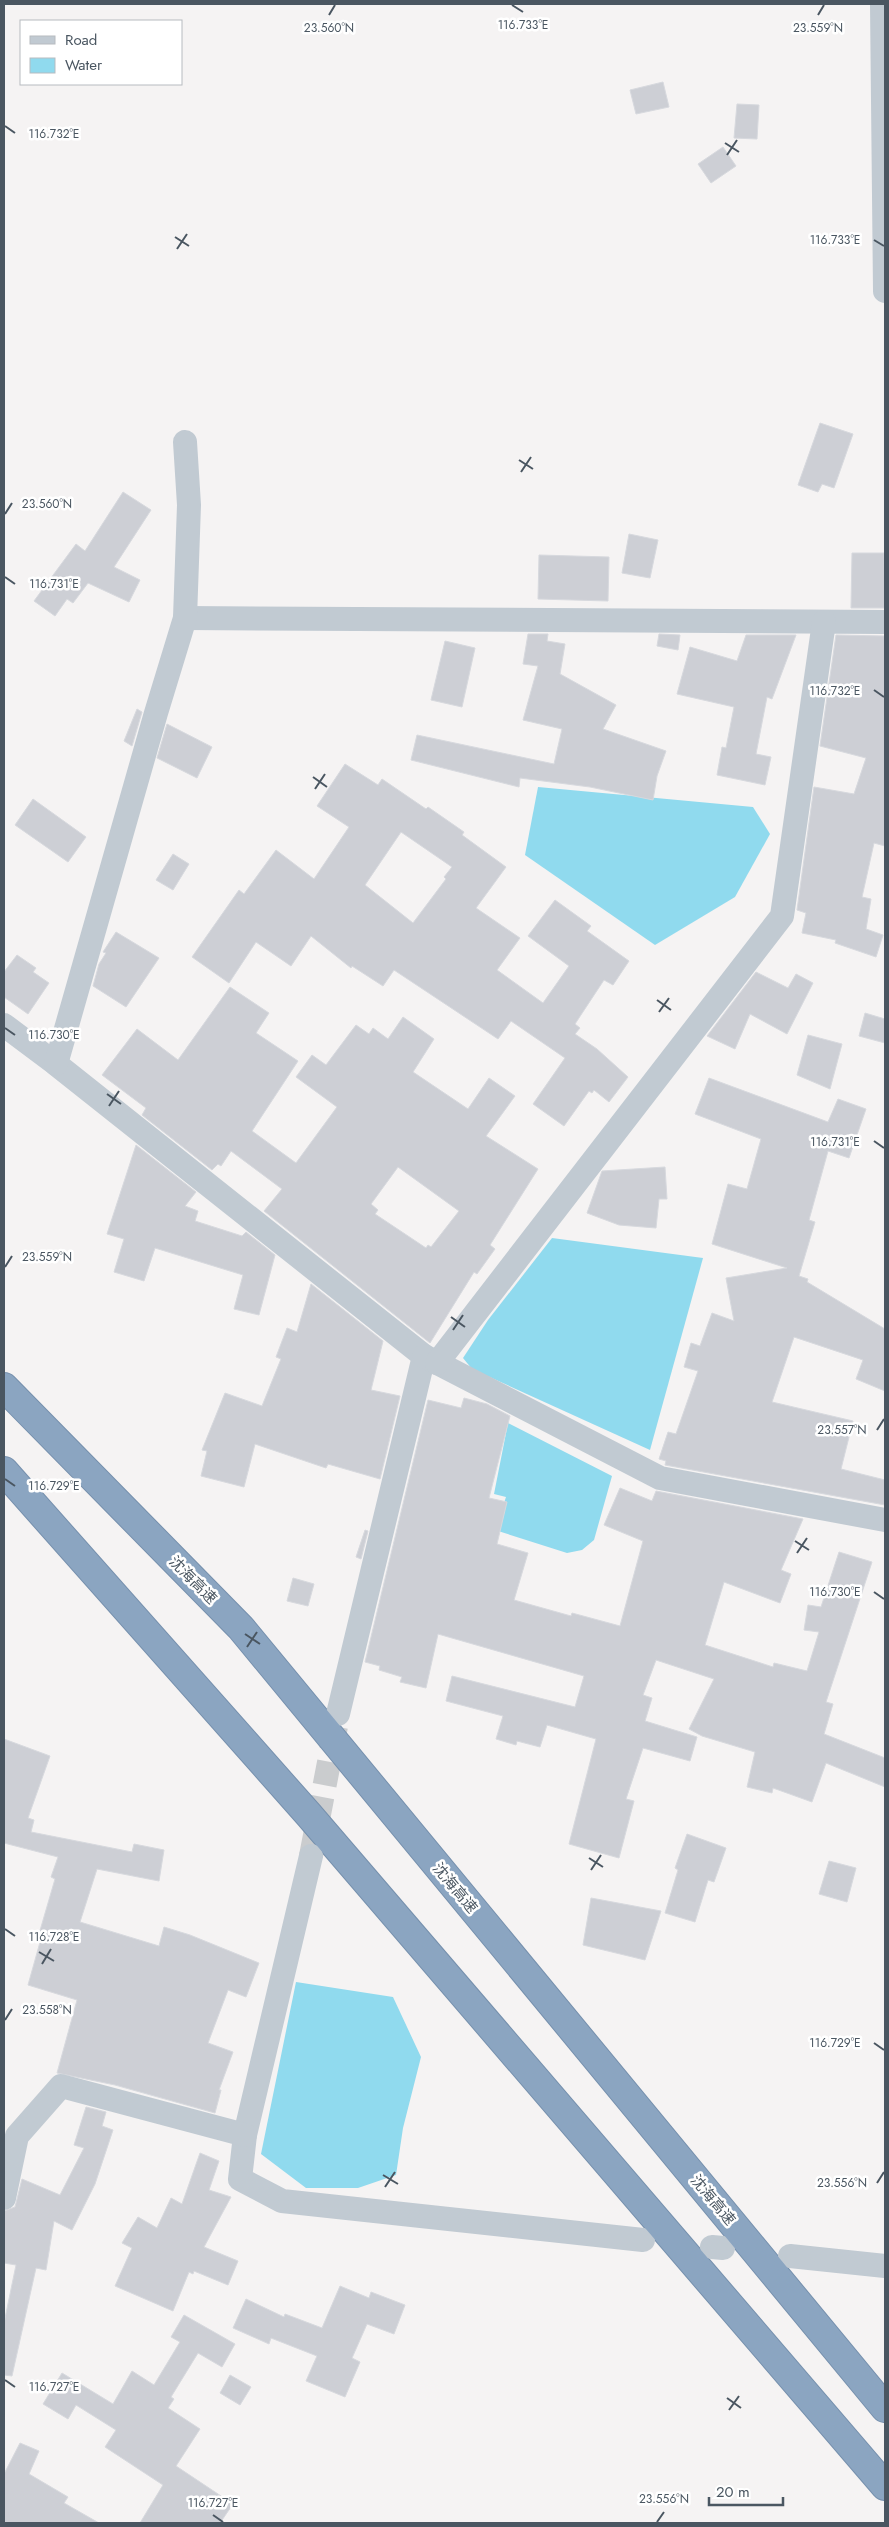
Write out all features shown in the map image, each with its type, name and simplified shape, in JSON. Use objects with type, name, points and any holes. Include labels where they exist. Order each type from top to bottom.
[{"type":"highway","name":"沈海高速","points":[[4,1387],[241,1628],[885,2408]]},
{"type":"highway","points":[[4,1471],[309,1815],[885,2486]]},
{"type":"street","points":[[882,4],[885,291]]},
{"type":"street","points":[[56,1064],[185,618],[189,505],[185,442]]},
{"type":"street","points":[[185,618],[885,622]]},
{"type":"street","points":[[338,1714],[431,1360],[782,916],[824,622]]},
{"type":"street","points":[[4,1025],[431,1360],[660,1478],[885,1520]]},
{"type":"street","points":[[311,1856],[246,2135],[240,2179],[282,2201],[643,2240]]},
{"type":"street","points":[[4,2198],[17,2136],[61,2086],[246,2135]]},
{"type":"street","points":[[790,2256],[885,2266]]},
{"type":"water","points":[[538,787],[753,807],[770,834],[735,897],[655,945],[525,855]]},
{"type":"water","points":[[552,1238],[703,1258],[650,1450],[472,1369],[463,1358],[488,1320]]},
{"type":"water","points":[[508,1423],[612,1476],[594,1540],[582,1550],[567,1553],[495,1530],[506,1497],[494,1494]]},
{"type":"water","points":[[296,1982],[393,1997],[421,2057],[403,2128],[396,2175],[358,2188],[306,2188],[261,2154]]},
{"type":"building","points":[[663,82],[669,107],[636,114],[630,90]]},
{"type":"building","points":[[737,104],[759,105],[757,139],[734,138]]},
{"type":"building","points":[[723,147],[736,166],[711,183],[698,164]]},
{"type":"building","points":[[820,423],[853,434],[834,488],[822,484],[818,492],[798,485]]},
{"type":"building","points":[[123,492],[151,510],[114,567],[140,580],[129,602],[88,583],[73,603],[67,599],[55,616],[34,601],[76,544],[85,551]]},
{"type":"building","points":[[629,534],[658,540],[650,578],[622,573]]},
{"type":"building","points":[[852,553],[884,553],[885,608],[851,608]]},
{"type":"building","points":[[539,555],[609,557],[608,601],[538,599]]},
{"type":"building","points":[[528,634],[548,634],[547,641],[565,644],[560,674],[616,705],[603,729],[666,751],[657,776],[653,800],[590,787],[520,778],[519,787],[411,760],[417,735],[554,764],[562,729],[523,720],[538,666],[523,664]]},
{"type":"building","points":[[659,634],[680,635],[678,650],[657,646]]},
{"type":"building","points":[[746,635],[796,635],[772,699],[767,697],[756,754],[771,757],[765,785],[717,775],[722,747],[726,748],[734,707],[677,694],[690,647],[737,661]]},
{"type":"building","points":[[836,635],[885,636],[885,846],[874,843],[862,897],[871,899],[866,929],[883,935],[876,957],[835,943],[836,940],[802,933],[806,913],[797,910],[814,787],[854,794],[866,758],[820,746]]},
{"type":"building","points":[[445,641],[475,648],[462,707],[431,700]]},
{"type":"building","points":[[137,709],[142,712],[132,746],[124,741]]},
{"type":"building","points":[[167,724],[212,747],[197,778],[157,758]]},
{"type":"building","points":[[345,764],[378,785],[382,779],[426,809],[428,807],[464,832],[462,835],[506,867],[476,908],[520,938],[497,970],[543,1003],[569,966],[528,936],[555,900],[591,926],[587,931],[629,961],[613,985],[604,980],[575,1024],[580,1028],[575,1034],[597,1049],[628,1077],[609,1102],[594,1090],[592,1093],[589,1091],[564,1126],[533,1104],[565,1058],[511,1021],[498,1039],[394,970],[383,986],[352,966],[351,968],[311,936],[291,966],[256,942],[229,983],[192,957],[239,890],[244,894],[276,850],[314,879],[349,827],[317,806]],"holes":[[[401,832],[452,867],[444,877],[446,879],[413,923],[365,885]]]},
{"type":"building","points":[[33,799],[86,837],[68,862],[15,825]]},
{"type":"building","points":[[173,854],[189,864],[173,890],[156,880]]},
{"type":"building","points":[[116,932],[159,958],[126,1007],[93,986],[99,964],[106,953],[103,952]]},
{"type":"building","points":[[17,955],[36,968],[33,972],[49,983],[28,1014],[4,997],[4,972]]},
{"type":"building","points":[[756,972],[788,988],[796,974],[813,983],[787,1034],[750,1014],[735,1049],[707,1036]]},
{"type":"building","points":[[230,987],[269,1013],[256,1033],[298,1061],[252,1131],[296,1163],[337,1107],[296,1077],[312,1055],[326,1065],[356,1025],[369,1034],[373,1028],[388,1039],[403,1017],[434,1039],[413,1072],[468,1109],[489,1078],[515,1096],[486,1136],[538,1169],[490,1245],[495,1249],[477,1274],[474,1272],[430,1343],[264,1211],[282,1189],[231,1151],[221,1166],[218,1164],[212,1170],[142,1115],[146,1108],[102,1075],[137,1029],[178,1060]],"holes":[[[398,1167],[459,1211],[431,1247],[428,1245],[426,1248],[375,1214],[378,1210],[371,1204]]]},
{"type":"building","points":[[865,1013],[885,1019],[885,1043],[859,1036]]},
{"type":"building","points":[[808,1035],[842,1044],[830,1089],[797,1075]]},
{"type":"building","points":[[709,1078],[828,1122],[838,1099],[866,1109],[849,1158],[828,1151],[809,1220],[815,1222],[799,1276],[808,1279],[807,1282],[885,1329],[885,1391],[856,1379],[863,1360],[794,1337],[772,1402],[853,1421],[841,1469],[885,1480],[885,1505],[665,1465],[666,1461],[659,1459],[668,1432],[676,1434],[698,1371],[684,1367],[691,1343],[700,1346],[712,1313],[734,1321],[726,1278],[787,1268],[712,1244],[728,1184],[747,1189],[761,1139],[695,1114]]},
{"type":"building","points":[[136,1145],[196,1192],[185,1206],[198,1211],[195,1221],[242,1236],[246,1232],[275,1255],[259,1315],[234,1309],[243,1275],[155,1248],[144,1281],[114,1272],[124,1239],[107,1234]]},
{"type":"building","points":[[665,1167],[667,1199],[659,1199],[656,1228],[619,1225],[587,1213],[602,1171]]},
{"type":"building","points":[[311,1284],[383,1341],[371,1390],[400,1396],[380,1479],[328,1464],[326,1468],[255,1444],[244,1487],[201,1476],[207,1451],[202,1450],[225,1393],[262,1406],[281,1359],[276,1357],[287,1328],[297,1332]]},
{"type":"building","points":[[464,1398],[487,1404],[510,1416],[489,1498],[507,1502],[497,1544],[528,1553],[514,1600],[571,1616],[572,1613],[620,1626],[643,1541],[604,1525],[620,1488],[652,1501],[656,1491],[803,1519],[781,1570],[791,1574],[780,1603],[724,1582],[705,1645],[773,1667],[774,1663],[807,1671],[819,1632],[804,1630],[808,1605],[821,1607],[839,1552],[872,1562],[826,1702],[833,1704],[824,1734],[885,1758],[885,1787],[826,1763],[812,1802],[773,1788],[772,1793],[747,1787],[755,1752],[702,1736],[689,1729],[714,1679],[656,1660],[643,1695],[652,1698],[645,1721],[697,1737],[690,1761],[643,1748],[626,1799],[634,1801],[619,1858],[569,1844],[596,1739],[547,1725],[540,1747],[517,1741],[516,1745],[496,1739],[503,1716],[446,1701],[452,1676],[575,1707],[584,1676],[438,1634],[426,1688],[400,1682],[402,1677],[379,1670],[380,1666],[365,1662],[428,1400],[461,1408]]},
{"type":"building","points":[[365,1530],[368,1531],[361,1559],[356,1557]]},
{"type":"building","points":[[293,1578],[314,1584],[308,1606],[287,1601]]},
{"type":"building","points":[[4,1739],[50,1756],[28,1818],[34,1820],[31,1832],[132,1852],[134,1844],[164,1850],[159,1881],[97,1869],[80,1922],[159,1946],[164,1927],[190,1935],[259,1963],[246,1997],[228,1990],[208,2043],[233,2052],[219,2090],[221,2090],[215,2113],[115,2085],[57,2073],[77,2000],[28,1985],[42,1935],[39,1934],[55,1879],[51,1877],[58,1857],[4,1843]]},
{"type":"building","points":[[687,1834],[726,1848],[714,1882],[708,1880],[695,1922],[665,1913],[678,1870],[675,1868]]},
{"type":"building","points":[[829,1861],[856,1868],[847,1902],[819,1894]]},
{"type":"building","points":[[591,1898],[661,1911],[645,1960],[583,1945]]},
{"type":"building","points":[[86,2107],[106,2112],[102,2126],[113,2130],[95,2184],[72,2230],[54,2221],[46,2270],[36,2268],[12,2376],[4,2375],[4,2323],[16,2265],[4,2263],[4,2211],[15,2207],[22,2179],[60,2195],[84,2148],[74,2145]]},
{"type":"building","points":[[200,2153],[219,2161],[209,2190],[231,2197],[204,2247],[238,2261],[228,2285],[194,2271],[193,2274],[189,2272],[173,2311],[115,2286],[132,2248],[122,2243],[138,2217],[157,2228],[171,2198],[182,2204]]},
{"type":"building","points":[[340,2286],[369,2298],[371,2292],[405,2305],[394,2334],[367,2324],[352,2358],[360,2362],[345,2397],[306,2381],[317,2356],[271,2338],[269,2344],[233,2328],[246,2299],[284,2317],[285,2314],[322,2328]]},
{"type":"building","points":[[184,2315],[235,2344],[222,2367],[198,2353],[171,2397],[174,2399],[168,2408],[200,2429],[176,2466],[233,2504],[220,2523],[140,2523],[163,2485],[105,2447],[116,2430],[76,2405],[68,2419],[43,2404],[62,2373],[113,2404],[132,2371],[154,2385],[180,2342],[171,2337]]},
{"type":"building","points":[[230,2375],[251,2387],[240,2405],[220,2393]]},
{"type":"building","points":[[20,2443],[39,2451],[29,2474],[68,2497],[64,2503],[99,2523],[4,2523],[4,2474]]},
{"type":"tunnel","points":[[311,1856],[336,1726]]}]
